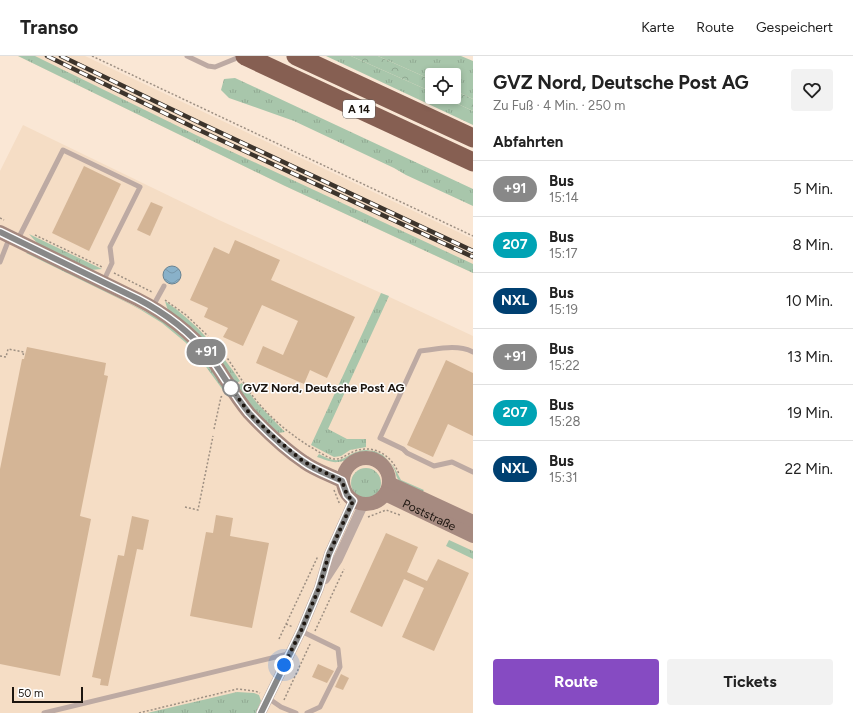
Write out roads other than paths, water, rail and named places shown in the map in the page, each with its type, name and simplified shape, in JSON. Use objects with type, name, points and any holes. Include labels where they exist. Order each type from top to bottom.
[{"type":"highway","name":"A 14","points":[[244,56],[473,162]]},
{"type":"highway","name":"A 14","points":[[296,56],[473,138]]},
{"type":"street","points":[[13,235],[106,276],[156,301],[208,355],[250,414],[266,430],[285,446],[344,475]]},
{"type":"street","points":[[261,713],[301,631],[319,588],[329,554],[356,507],[376,503],[392,485],[384,467],[374,460],[358,459],[348,466],[344,475],[347,495],[356,507]]},
{"type":"street","name":"Poststraße","points":[[392,485],[473,522]]},
{"type":"street","name":"Poststraße","points":[[392,485],[473,536]]},
{"type":"lane","points":[[187,56],[208,66],[215,67],[244,56]]},
{"type":"lane","points":[[0,262],[13,235],[63,150],[140,187],[110,247],[112,263],[106,276]]},
{"type":"lane","points":[[156,301],[164,286]]},
{"type":"lane","points":[[473,352],[466,349],[452,347],[420,351],[380,438],[403,449],[407,454],[434,466],[452,462],[473,472]]},
{"type":"lane","points":[[301,631],[338,649],[340,667],[320,707],[307,713]]},
{"type":"lane","points":[[44,713],[290,654]]},
{"type":"lane","points":[[268,698],[281,707],[296,713]]},
{"type":"water","points":[[172,266],[178,269],[181,275],[178,281],[172,284],[166,281],[163,275],[166,269]]},
{"type":"railway","points":[[47,56],[197,129],[473,257]]},
{"type":"railway","points":[[61,56],[473,251]]},
{"type":"place","name":"GVZ Nord, Deutsche Post AG","points":[[231,388]]}]
